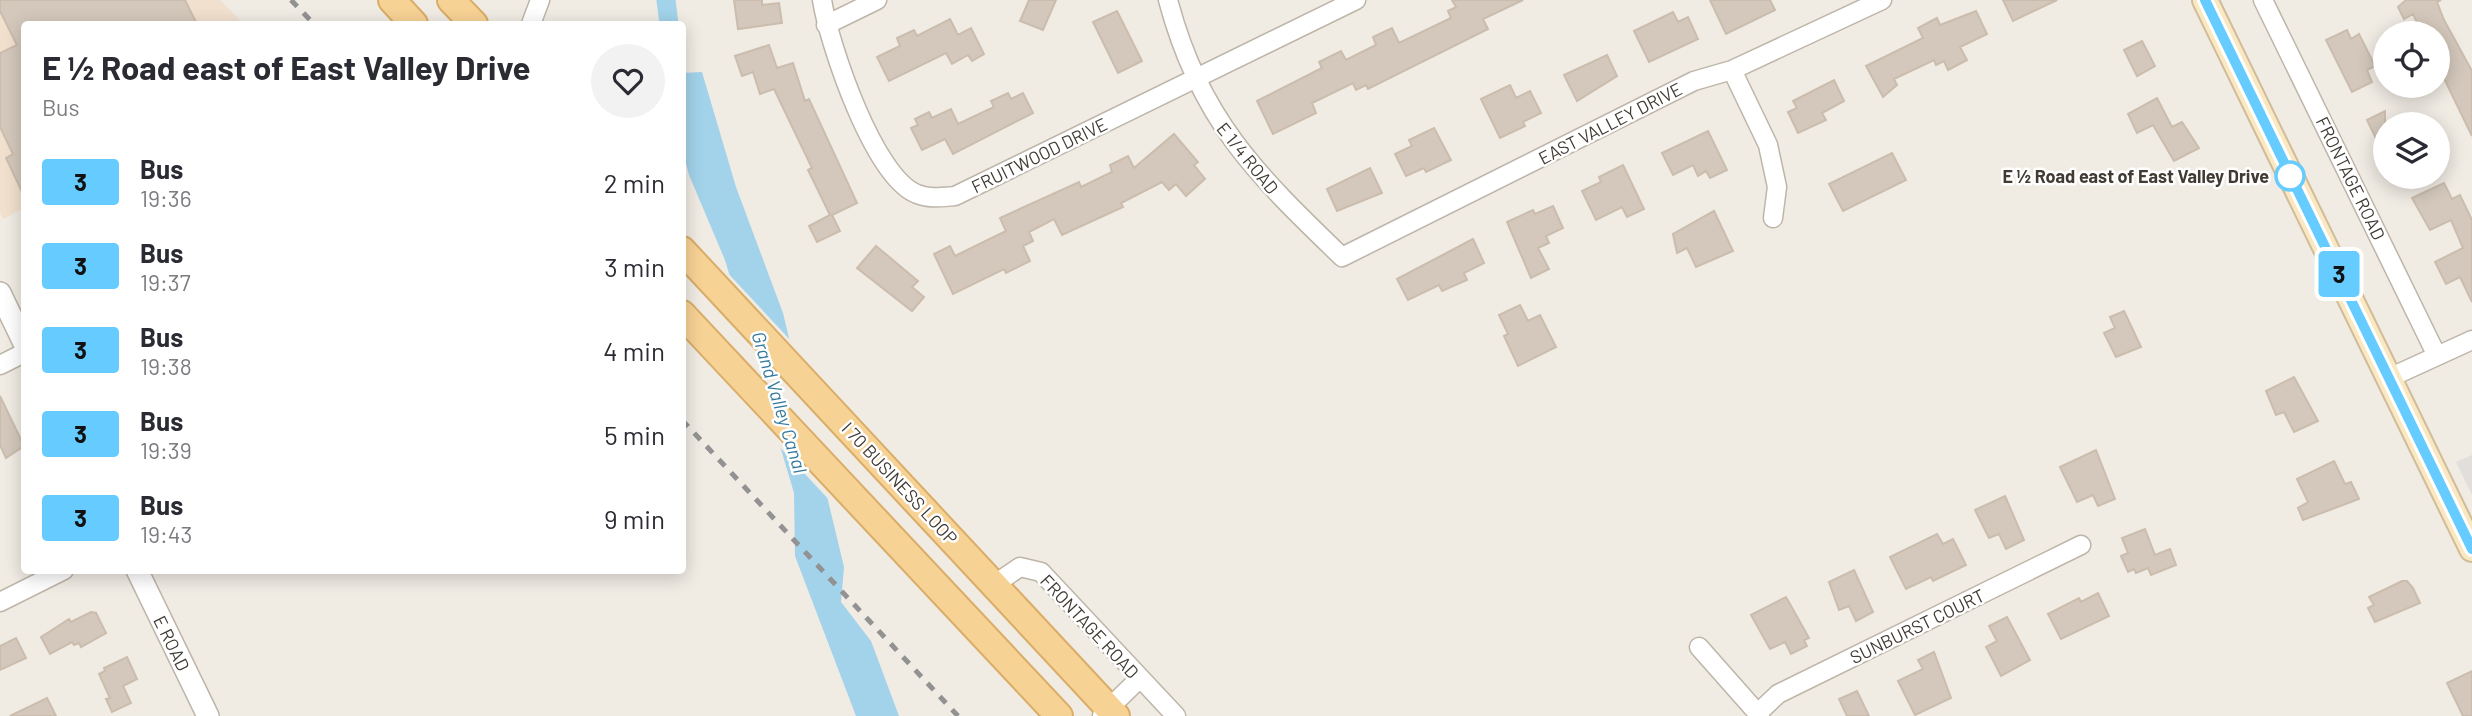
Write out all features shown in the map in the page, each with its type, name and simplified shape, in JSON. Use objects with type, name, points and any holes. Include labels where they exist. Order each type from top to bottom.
[{"type":"main road","points":[[391,0],[411,21]]},
{"type":"main road","points":[[451,0],[471,21]]},
{"type":"main road","points":[[2205,0],[2472,549]]},
{"type":"main road","name":"I 70 BUSINESS LOOP","points":[[686,254],[995,584],[1109,713]]},
{"type":"main road","points":[[686,318],[1059,716]]},
{"type":"street","points":[[532,21],[540,0]]},
{"type":"street","name":"FRUITWOOD DRIVE","points":[[822,0],[826,25],[844,80],[885,166],[916,194],[932,198],[954,196],[1356,0]]},
{"type":"street","points":[[826,25],[877,0]]},
{"type":"street","name":"E 1/4 ROAD","points":[[1167,0],[1177,35],[1196,78],[1215,117],[1236,148],[1266,184],[1342,257]]},
{"type":"street","name":"EAST VALLEY DRIVE","points":[[1342,257],[1694,81],[1732,70],[1882,0]]},
{"type":"street","name":"FRONTAGE ROAD","points":[[2263,0],[2437,356]]},
{"type":"street","points":[[1732,70],[1768,145],[1777,187],[1773,218]]},
{"type":"street","points":[[0,293],[21,337]]},
{"type":"street","points":[[2389,378],[2472,340]]},
{"type":"street","points":[[0,365],[21,354]]},
{"type":"street","name":"SUNBURST COURT","points":[[1759,715],[1778,694],[2081,545]]},
{"type":"street","name":"FRONTAGE ROAD","points":[[995,584],[1020,567],[1041,572],[1176,716]]},
{"type":"street","points":[[0,601],[56,574]]},
{"type":"street","name":"E ROAD","points":[[139,574],[208,716]]},
{"type":"street","points":[[1699,647],[1759,715]]},
{"type":"street","points":[[1109,713],[1139,679]]},
{"type":"shaded area","points":[[0,0],[220,0],[240,21],[21,21],[21,210],[3,219],[0,212]]},
{"type":"shaded area","points":[[2472,455],[2472,495],[2456,462]]},
{"type":"water","points":[[702,72],[736,187],[783,313],[844,567],[841,602],[871,641],[899,716],[856,716],[795,556],[794,493],[725,260],[686,164],[686,73]]},
{"type":"pier","points":[[724,269],[794,344],[832,503],[775,442]]},
{"type":"building","points":[[0,0],[185,0],[196,21],[21,21],[21,190],[6,158],[13,154],[0,127],[0,53],[17,45],[0,11]]},
{"type":"building","points":[[734,0],[762,0],[762,5],[779,3],[782,23],[738,29]]},
{"type":"building","points":[[1029,0],[1056,0],[1043,30],[1020,21]]},
{"type":"building","points":[[1452,0],[1523,0],[1483,19],[1488,29],[1368,89],[1366,85],[1356,90],[1353,83],[1312,103],[1316,113],[1273,134],[1257,101],[1322,68],[1319,62],[1341,51],[1346,60],[1376,45],[1373,37],[1392,28],[1399,43],[1451,18],[1448,11],[1456,7]]},
{"type":"building","points":[[1710,0],[1770,0],[1775,10],[1726,34]]},
{"type":"building","points":[[2003,0],[2057,0],[2013,21]]},
{"type":"building","points":[[2406,0],[2441,0],[2437,2],[2445,21],[2416,21],[2413,14],[2404,19],[2398,7]]},
{"type":"building","points":[[1117,11],[1142,61],[1118,73],[1093,22]]},
{"type":"building","points":[[1976,11],[1987,34],[1960,47],[1967,60],[1948,70],[1944,61],[1936,65],[1934,60],[1894,79],[1897,85],[1883,97],[1866,66],[1923,38],[1918,28],[1937,18],[1940,25]]},
{"type":"building","points":[[1673,12],[1678,22],[1688,17],[1698,39],[1649,62],[1634,31]]},
{"type":"building","points":[[950,19],[958,35],[971,28],[984,54],[972,61],[968,55],[952,64],[946,53],[889,81],[877,57],[900,46],[897,38],[914,30],[917,36]]},
{"type":"building","points":[[2347,30],[2351,39],[2359,34],[2373,62],[2373,67],[2367,70],[2372,82],[2352,92],[2326,40]]},
{"type":"building","points":[[2450,31],[2472,71],[2472,136],[2450,91]]},
{"type":"building","points":[[2142,41],[2155,66],[2137,76],[2124,50]]},
{"type":"building","points":[[769,45],[777,68],[793,63],[805,101],[809,99],[857,203],[832,215],[840,231],[817,242],[809,226],[830,215],[808,170],[812,168],[774,89],[760,94],[753,72],[742,76],[735,56]]},
{"type":"building","points":[[1607,55],[1617,76],[1577,101],[1564,75]]},
{"type":"building","points":[[1834,80],[1844,101],[1822,113],[1826,120],[1798,133],[1788,112],[1797,108],[1793,101]]},
{"type":"building","points":[[1510,85],[1516,98],[1530,91],[1541,113],[1523,122],[1525,126],[1500,138],[1481,99]]},
{"type":"building","points":[[1008,93],[1011,99],[1023,93],[1033,113],[953,154],[945,139],[922,150],[911,128],[918,125],[915,119],[929,112],[932,118],[951,109],[958,124],[994,107],[991,101]]},
{"type":"building","points":[[2157,98],[2172,127],[2182,122],[2199,148],[2174,161],[2153,125],[2137,133],[2128,114]]},
{"type":"building","points":[[2373,117],[2373,132],[2367,120]]},
{"type":"building","points":[[1434,128],[1451,160],[1426,172],[1424,168],[1406,176],[1395,154],[1412,146],[1409,140]]},
{"type":"building","points":[[1708,131],[1727,170],[1710,178],[1706,171],[1698,176],[1693,165],[1673,175],[1662,153]]},
{"type":"building","points":[[1174,134],[1198,162],[1194,165],[1205,179],[1186,196],[1176,184],[1169,190],[1162,182],[1121,203],[1123,207],[1062,235],[1054,219],[1029,232],[1033,241],[1023,246],[1030,261],[1006,273],[1004,269],[953,294],[934,254],[950,246],[955,256],[1006,231],[1000,218],[1079,182],[1081,187],[1112,172],[1110,165],[1128,156],[1134,168]]},
{"type":"building","points":[[1892,153],[1906,180],[1843,211],[1829,184]]},
{"type":"building","points":[[1623,165],[1644,209],[1627,217],[1622,207],[1596,220],[1582,191],[1601,182],[1599,177]]},
{"type":"building","points":[[1370,168],[1382,193],[1337,211],[1327,189]]},
{"type":"building","points":[[2431,189],[2447,189],[2452,199],[2460,195],[2472,220],[2472,302],[2460,277],[2446,284],[2435,262],[2463,248],[2451,220],[2430,230],[2412,198]]},
{"type":"building","points":[[1553,206],[1563,228],[1546,236],[1549,243],[1538,248],[1549,269],[1531,278],[1507,222],[1533,210],[1535,214]]},
{"type":"building","points":[[1714,211],[1733,251],[1696,267],[1687,248],[1677,253],[1673,234]]},
{"type":"building","points":[[1473,239],[1484,263],[1464,273],[1467,280],[1442,291],[1439,285],[1408,300],[1397,279]]},
{"type":"building","points":[[876,246],[918,281],[912,287],[924,297],[912,311],[857,268]]},
{"type":"building","points":[[1520,305],[1528,321],[1540,315],[1556,347],[1518,366],[1504,336],[1508,334],[1499,315]]},
{"type":"building","points":[[2124,311],[2141,347],[2116,357],[2104,333],[2115,328],[2110,317]]},
{"type":"building","points":[[2294,377],[2318,421],[2294,432],[2284,412],[2276,415],[2266,391]]},
{"type":"building","points":[[0,396],[21,440],[21,448],[6,458],[0,445]]},
{"type":"building","points":[[2096,450],[2115,499],[2098,506],[2093,495],[2077,502],[2060,467]]},
{"type":"building","points":[[2334,461],[2345,484],[2351,482],[2359,499],[2303,520],[2298,508],[2308,502],[2297,479]]},
{"type":"building","points":[[2005,496],[2024,540],[2006,549],[1999,534],[1989,538],[1975,510]]},
{"type":"building","points":[[2145,529],[2155,555],[2170,549],[2176,565],[2151,575],[2148,568],[2136,573],[2134,569],[2128,572],[2121,556],[2128,553],[2122,538]]},
{"type":"building","points":[[1937,534],[1943,544],[1953,539],[1966,565],[1933,581],[1931,577],[1906,589],[1890,557]]},
{"type":"building","points":[[1854,570],[1873,612],[1856,621],[1849,606],[1839,610],[1829,582]]},
{"type":"building","points":[[2407,581],[2413,588],[2420,603],[2375,622],[2368,608],[2374,605],[2369,597]]},
{"type":"building","points":[[2098,593],[2109,616],[2061,639],[2048,614],[2079,598],[2081,602]]},
{"type":"building","points":[[1786,597],[1809,638],[1804,640],[1807,646],[1791,654],[1785,642],[1770,649],[1751,615]]},
{"type":"building","points":[[91,612],[96,613],[106,633],[81,647],[79,643],[74,645],[72,642],[50,654],[41,637],[69,619],[71,622]]},
{"type":"building","points":[[2007,617],[2030,660],[2001,676],[1986,647],[1997,641],[1989,626]]},
{"type":"building","points":[[16,638],[26,658],[0,670],[0,646]]},
{"type":"building","points":[[1934,652],[1951,698],[1915,715],[1898,681],[1923,669],[1918,660]]},
{"type":"building","points":[[127,657],[137,679],[123,686],[131,703],[112,712],[106,699],[110,698],[99,674],[105,671],[104,668]]},
{"type":"building","points":[[2472,671],[2472,716],[2463,716],[2447,683]]},
{"type":"building","points":[[1857,691],[1869,716],[1847,716],[1839,699]]},
{"type":"building","points":[[47,698],[56,716],[10,716]]},
{"type":"waterway","name":"Grand Valley Canal","points":[[666,0],[669,21]]},
{"type":"railway","points":[[291,0],[311,21]]},
{"type":"railway","points":[[686,424],[958,716]]},
{"type":"bus line","name":"3","points":[[2205,0],[2472,549]]},
{"type":"place","name":"E ½ Road east of East Valley Drive","points":[[2290,176]]}]
